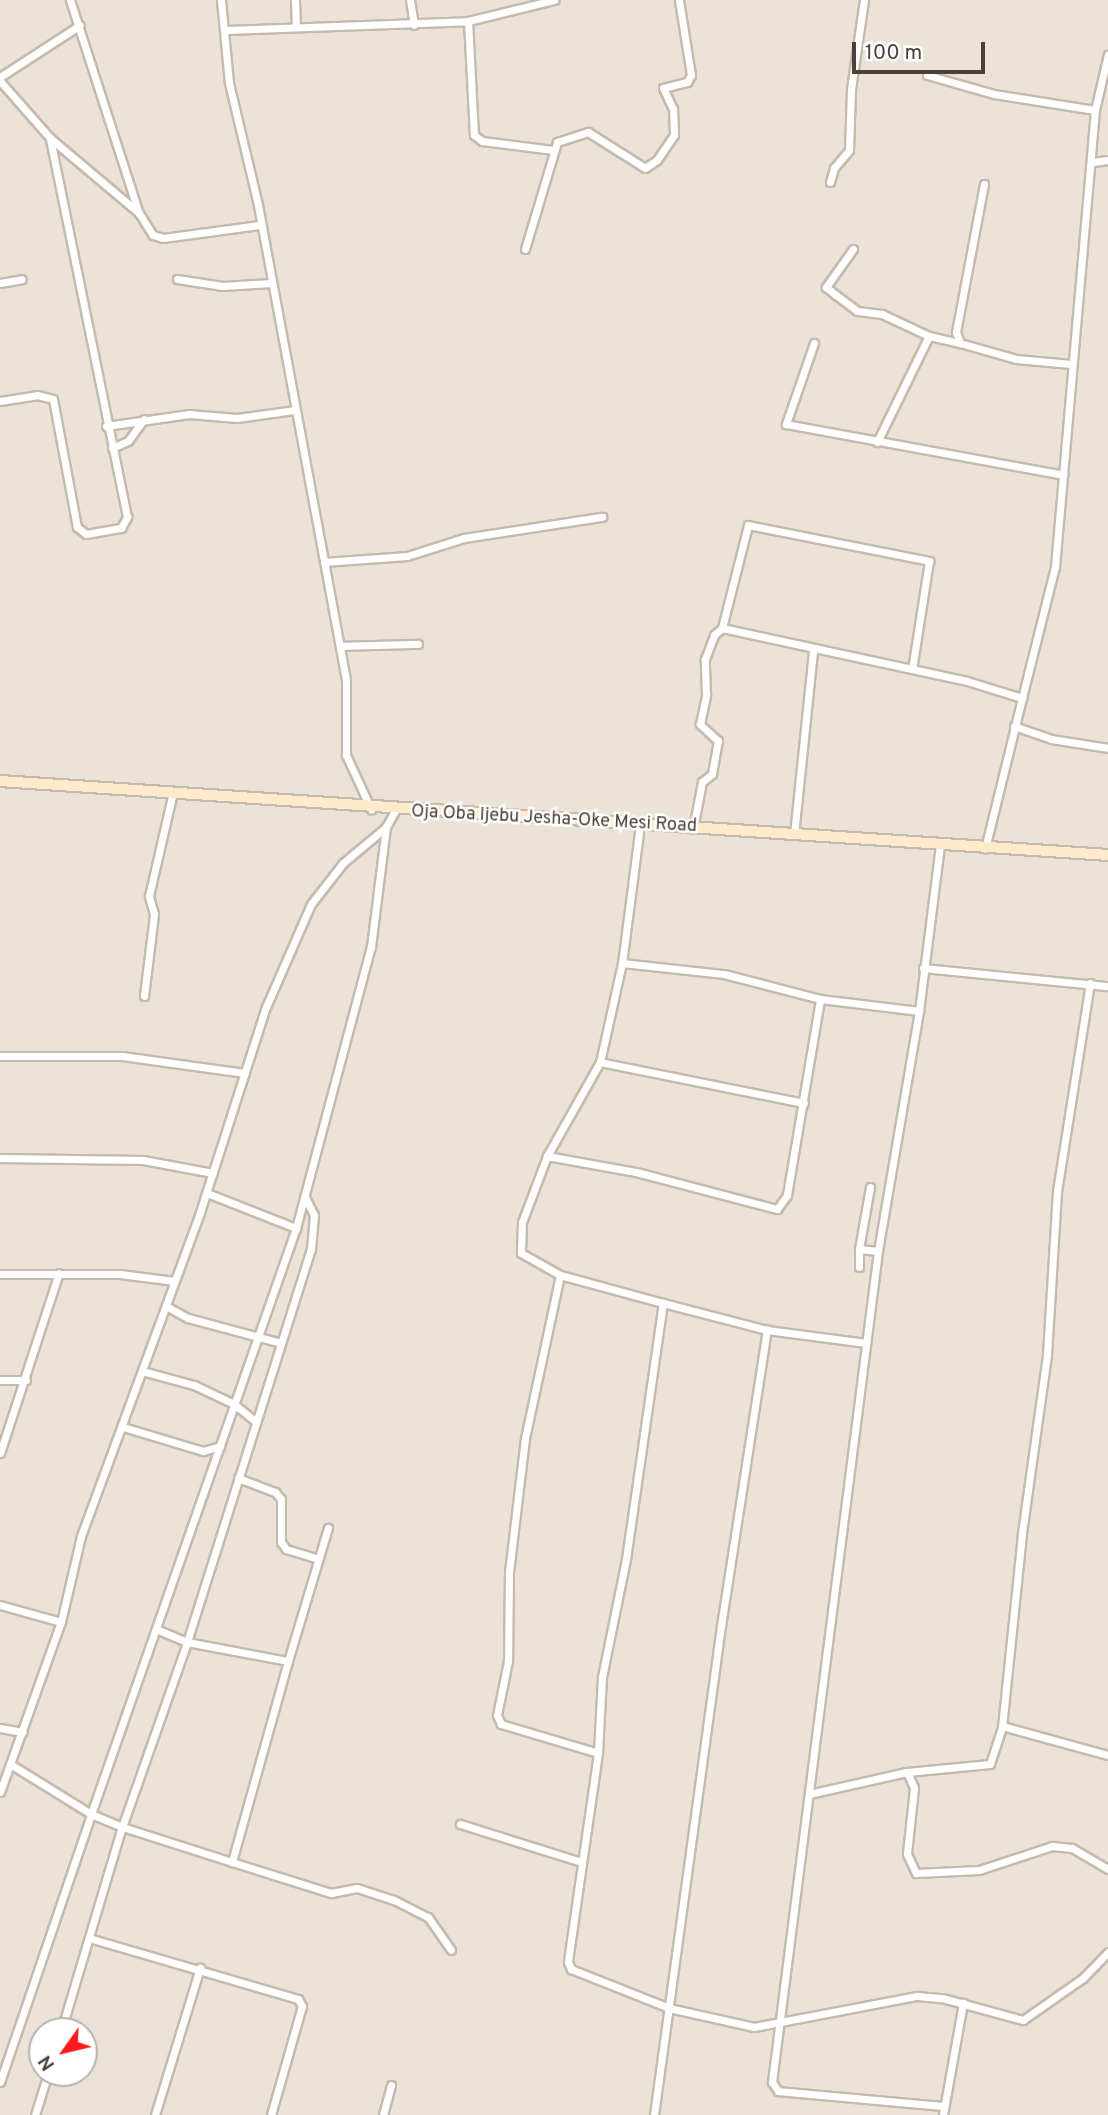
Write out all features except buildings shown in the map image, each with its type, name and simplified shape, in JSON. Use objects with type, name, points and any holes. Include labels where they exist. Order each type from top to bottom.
[{"type":"main road","name":"Oja Oba Ijebu Jesha-Oke Mesi Road","points":[[0,781],[395,811],[1108,855]]},
{"type":"street","points":[[70,0],[145,228],[163,238],[259,225]]},
{"type":"street","points":[[221,0],[229,83],[258,205],[259,225],[340,646],[347,693],[346,755],[371,809]]},
{"type":"street","points":[[295,0],[296,25]]},
{"type":"street","points":[[410,0],[414,25]]},
{"type":"street","points":[[226,30],[296,25],[414,25],[468,21],[554,0]]},
{"type":"street","points":[[526,249],[553,150],[564,138],[587,132],[645,168],[657,160],[674,135],[676,122],[663,88],[687,82],[691,75],[679,0]]},
{"type":"street","points":[[831,182],[834,168],[849,150],[850,89],[863,0]]},
{"type":"street","points":[[468,21],[474,135],[482,141],[553,150]]},
{"type":"street","points":[[80,24],[0,79],[50,138],[139,213]]},
{"type":"street","points":[[985,849],[1055,567],[1093,162],[1095,110],[1108,54]]},
{"type":"street","points":[[927,75],[994,94],[1095,110]]},
{"type":"street","points":[[0,401],[37,395],[53,399],[77,527],[86,534],[116,530],[127,517],[106,426],[50,138]]},
{"type":"street","points":[[1093,162],[1108,160]]},
{"type":"street","points":[[960,343],[956,332],[984,184]]},
{"type":"street","points":[[853,249],[827,287],[857,311],[882,314],[929,337],[1016,359],[1072,364]]},
{"type":"street","points":[[0,282],[22,279]]},
{"type":"street","points":[[177,279],[222,286],[271,283]]},
{"type":"street","points":[[877,442],[929,337]]},
{"type":"street","points":[[814,343],[786,424],[1063,475]]},
{"type":"street","points":[[106,426],[189,414],[237,418],[295,410]]},
{"type":"street","points":[[112,448],[128,440],[144,419]]},
{"type":"street","points":[[324,562],[407,556],[464,538],[602,517]]},
{"type":"street","points":[[693,829],[702,782],[712,774],[718,741],[700,724],[706,695],[705,659],[714,635],[722,628],[748,525],[929,561],[912,669]]},
{"type":"street","points":[[722,628],[813,650],[912,669],[1022,698]]},
{"type":"street","points":[[340,646],[418,645]]},
{"type":"street","points":[[794,835],[813,650]]},
{"type":"street","points":[[1014,726],[1051,739],[1108,748]]},
{"type":"street","points":[[144,996],[154,914],[149,896],[172,796]]},
{"type":"street","points":[[0,1792],[61,1622],[81,1536],[207,1192],[266,1007],[311,904],[343,863],[386,827],[395,811]]},
{"type":"street","points":[[640,825],[622,963],[600,1062],[547,1156],[522,1222],[519,1246],[526,1259],[560,1275],[767,1329],[866,1343]]},
{"type":"street","points":[[0,2082],[296,1228],[371,947],[386,827]]},
{"type":"street","points":[[940,845],[919,1011],[878,1251],[809,1794],[777,2020],[772,2082],[778,2091],[944,2111],[963,2003]]},
{"type":"street","points":[[622,963],[724,974],[820,999],[919,1011]]},
{"type":"street","points":[[923,968],[1108,986]]},
{"type":"street","points":[[809,1794],[907,1772],[990,1764],[1002,1726],[1022,1534],[1048,1355],[1057,1191],[1090,983]]},
{"type":"street","points":[[547,1156],[636,1172],[777,1209],[787,1195],[820,999]]},
{"type":"street","points":[[0,1056],[122,1056],[245,1073]]},
{"type":"street","points":[[600,1062],[804,1103]]},
{"type":"street","points":[[0,1158],[143,1160],[213,1173]]},
{"type":"street","points":[[859,1267],[859,1249],[870,1187]]},
{"type":"street","points":[[207,1192],[296,1228]]},
{"type":"street","points":[[65,2017],[122,1827],[187,1642],[314,1233],[314,1215],[305,1196]]},
{"type":"street","points":[[859,1249],[878,1251]]},
{"type":"street","points":[[0,1274],[59,1273],[175,1281]]},
{"type":"street","points":[[0,1453],[59,1273]]},
{"type":"street","points":[[560,1275],[525,1438],[509,1572],[508,1661],[497,1714],[501,1724],[598,1753]]},
{"type":"street","points":[[663,1303],[626,1559],[602,1677],[598,1753],[581,1862],[571,1969],[669,2008],[754,2027],[777,2020],[917,1996],[963,2003],[1023,2020],[1083,1978],[1108,1952]]},
{"type":"street","points":[[166,1306],[188,1318],[259,1334],[281,1343]]},
{"type":"street","points":[[654,2115],[721,1626],[767,1329]]},
{"type":"street","points":[[142,1371],[194,1385],[234,1404],[256,1422]]},
{"type":"street","points":[[0,1380],[26,1380]]},
{"type":"street","points":[[123,1427],[203,1451],[220,1446]]},
{"type":"street","points":[[239,1478],[275,1492],[281,1499],[281,1542],[286,1549],[318,1559]]},
{"type":"street","points":[[232,1862],[328,1528]]},
{"type":"street","points":[[0,1605],[61,1622]]},
{"type":"street","points":[[156,1629],[187,1642],[288,1661]]},
{"type":"street","points":[[1002,1726],[1108,1755]]},
{"type":"street","points":[[0,1728],[23,1732]]},
{"type":"street","points":[[10,1764],[92,1814],[122,1827],[331,1893],[357,1888],[394,1900],[428,1917],[451,1950]]},
{"type":"street","points":[[907,1772],[914,1788],[907,1854],[916,1873],[979,1870],[1052,1846],[1072,1848],[1108,1869]]},
{"type":"street","points":[[460,1824],[581,1862]]},
{"type":"street","points":[[89,1938],[291,1993],[302,2006],[271,2115]]},
{"type":"street","points":[[155,2115],[200,1968]]},
{"type":"street","points":[[383,2115],[391,2085]]},
{"type":"street","points":[[35,2115],[44,2087]]},
{"type":"shaded area","points":[[0,0],[1108,0],[1108,2115],[0,2115]]}]
